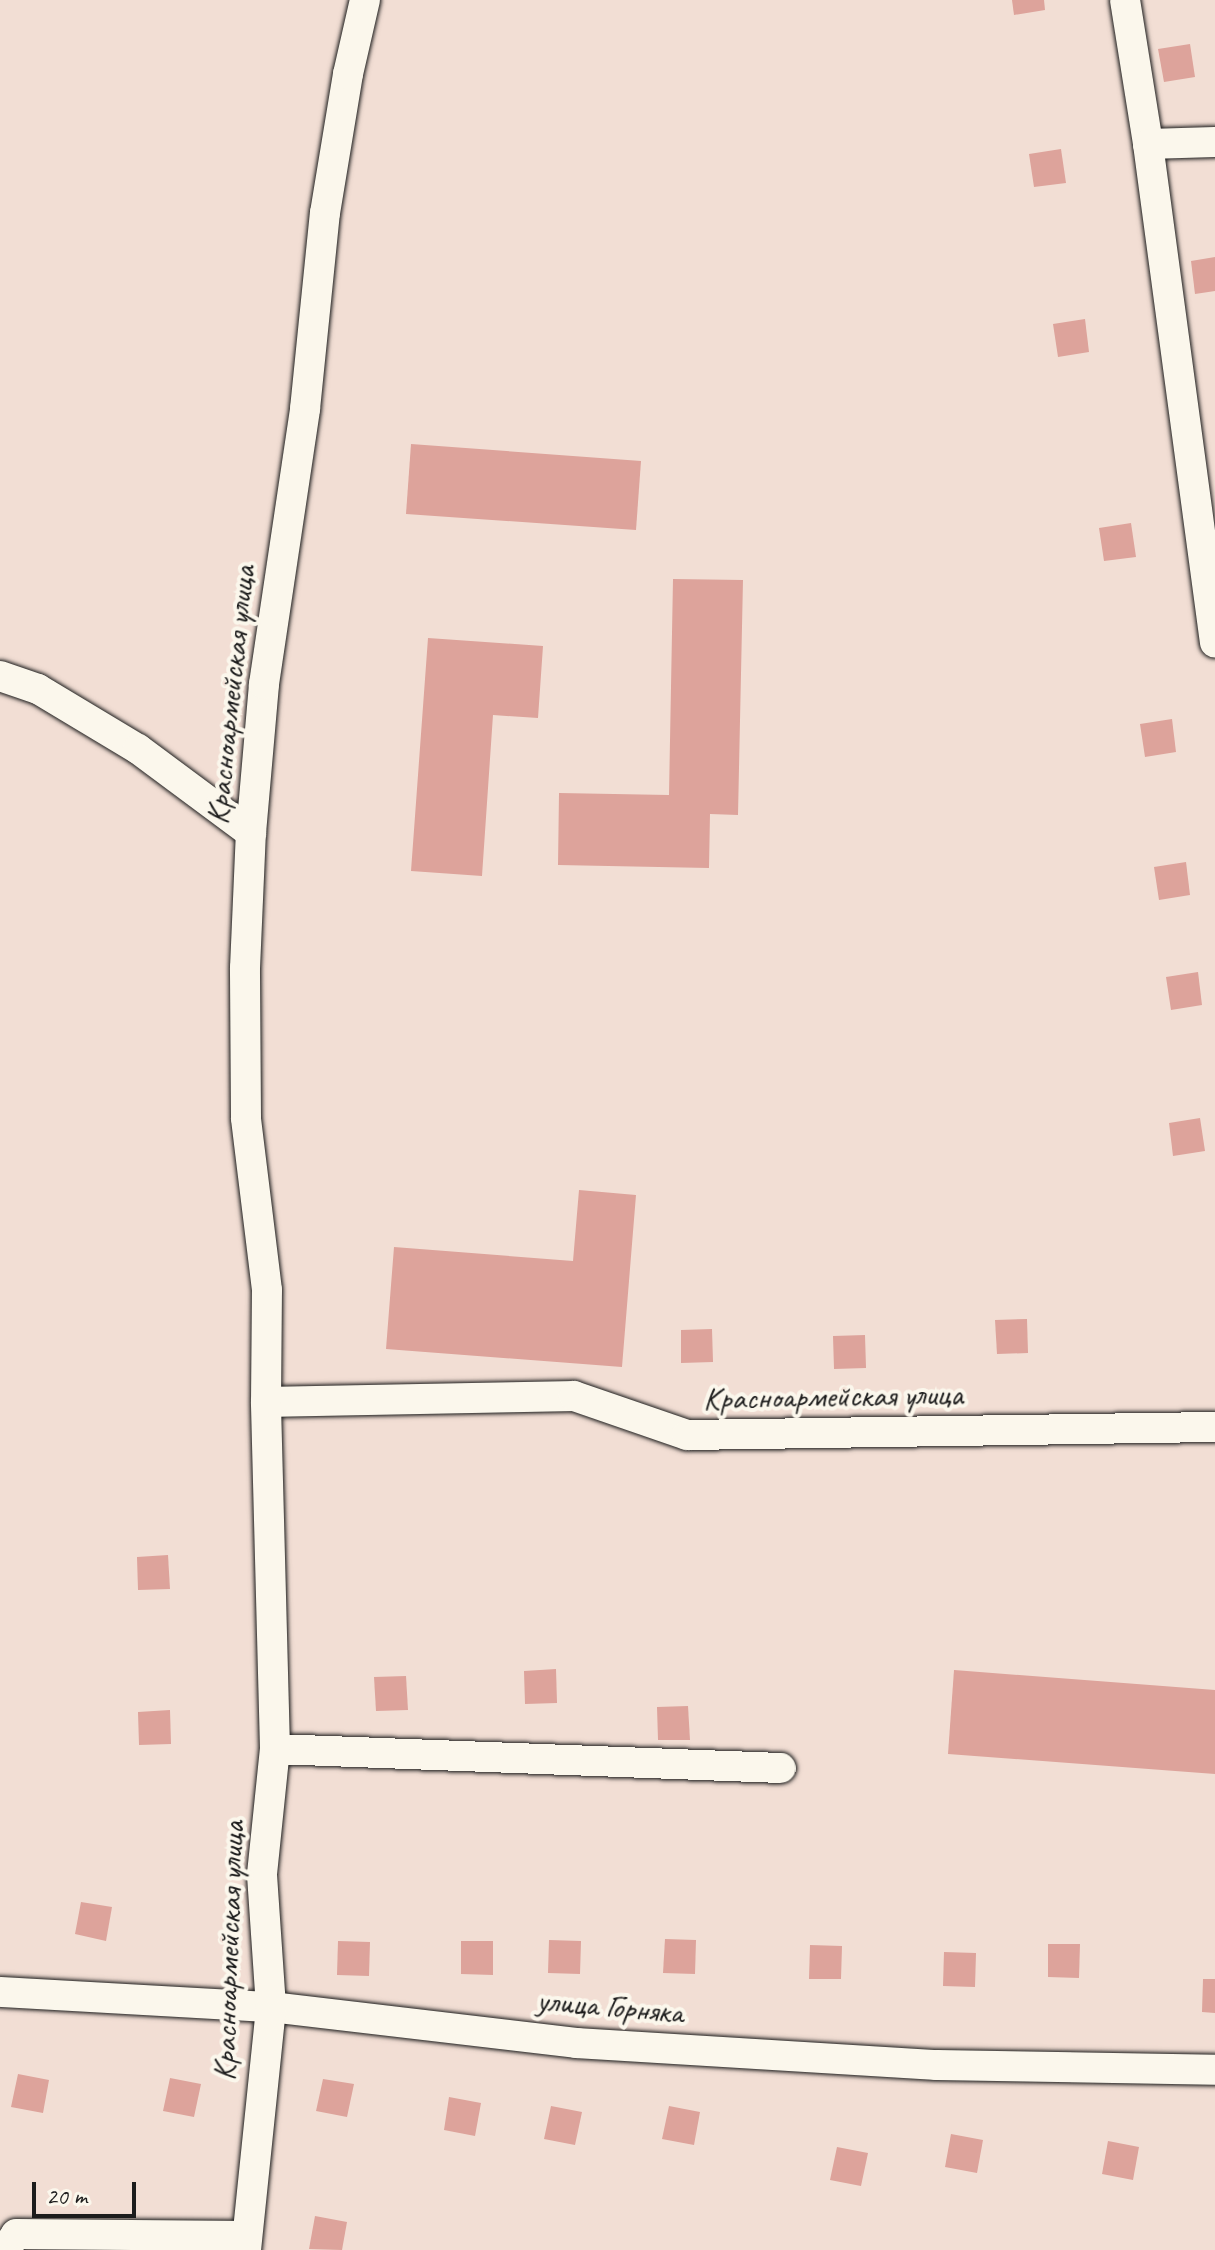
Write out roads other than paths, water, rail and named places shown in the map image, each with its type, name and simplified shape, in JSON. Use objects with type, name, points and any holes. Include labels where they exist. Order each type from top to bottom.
[{"type":"street","name":"Красноармейская улица","points":[[247,2243],[271,2007],[262,1874],[275,1749],[266,1402],[267,1290],[246,1118],[245,968],[251,833],[264,684],[305,409],[325,213],[348,74],[365,0]]},
{"type":"street","points":[[1125,0],[1148,144],[1215,643]]},
{"type":"street","points":[[1148,144],[1215,142]]},
{"type":"street","points":[[0,676],[38,689],[138,749],[251,833]]},
{"type":"street","name":"Красноармейская улица","points":[[266,1402],[574,1396],[687,1435],[1215,1427]]},
{"type":"street","points":[[275,1749],[781,1768]]},
{"type":"street","name":"улица Горняка","points":[[0,1992],[271,2007],[576,2043],[937,2065],[1215,2070]]},
{"type":"street","points":[[5,2250],[16,2234],[247,2243]]}]
